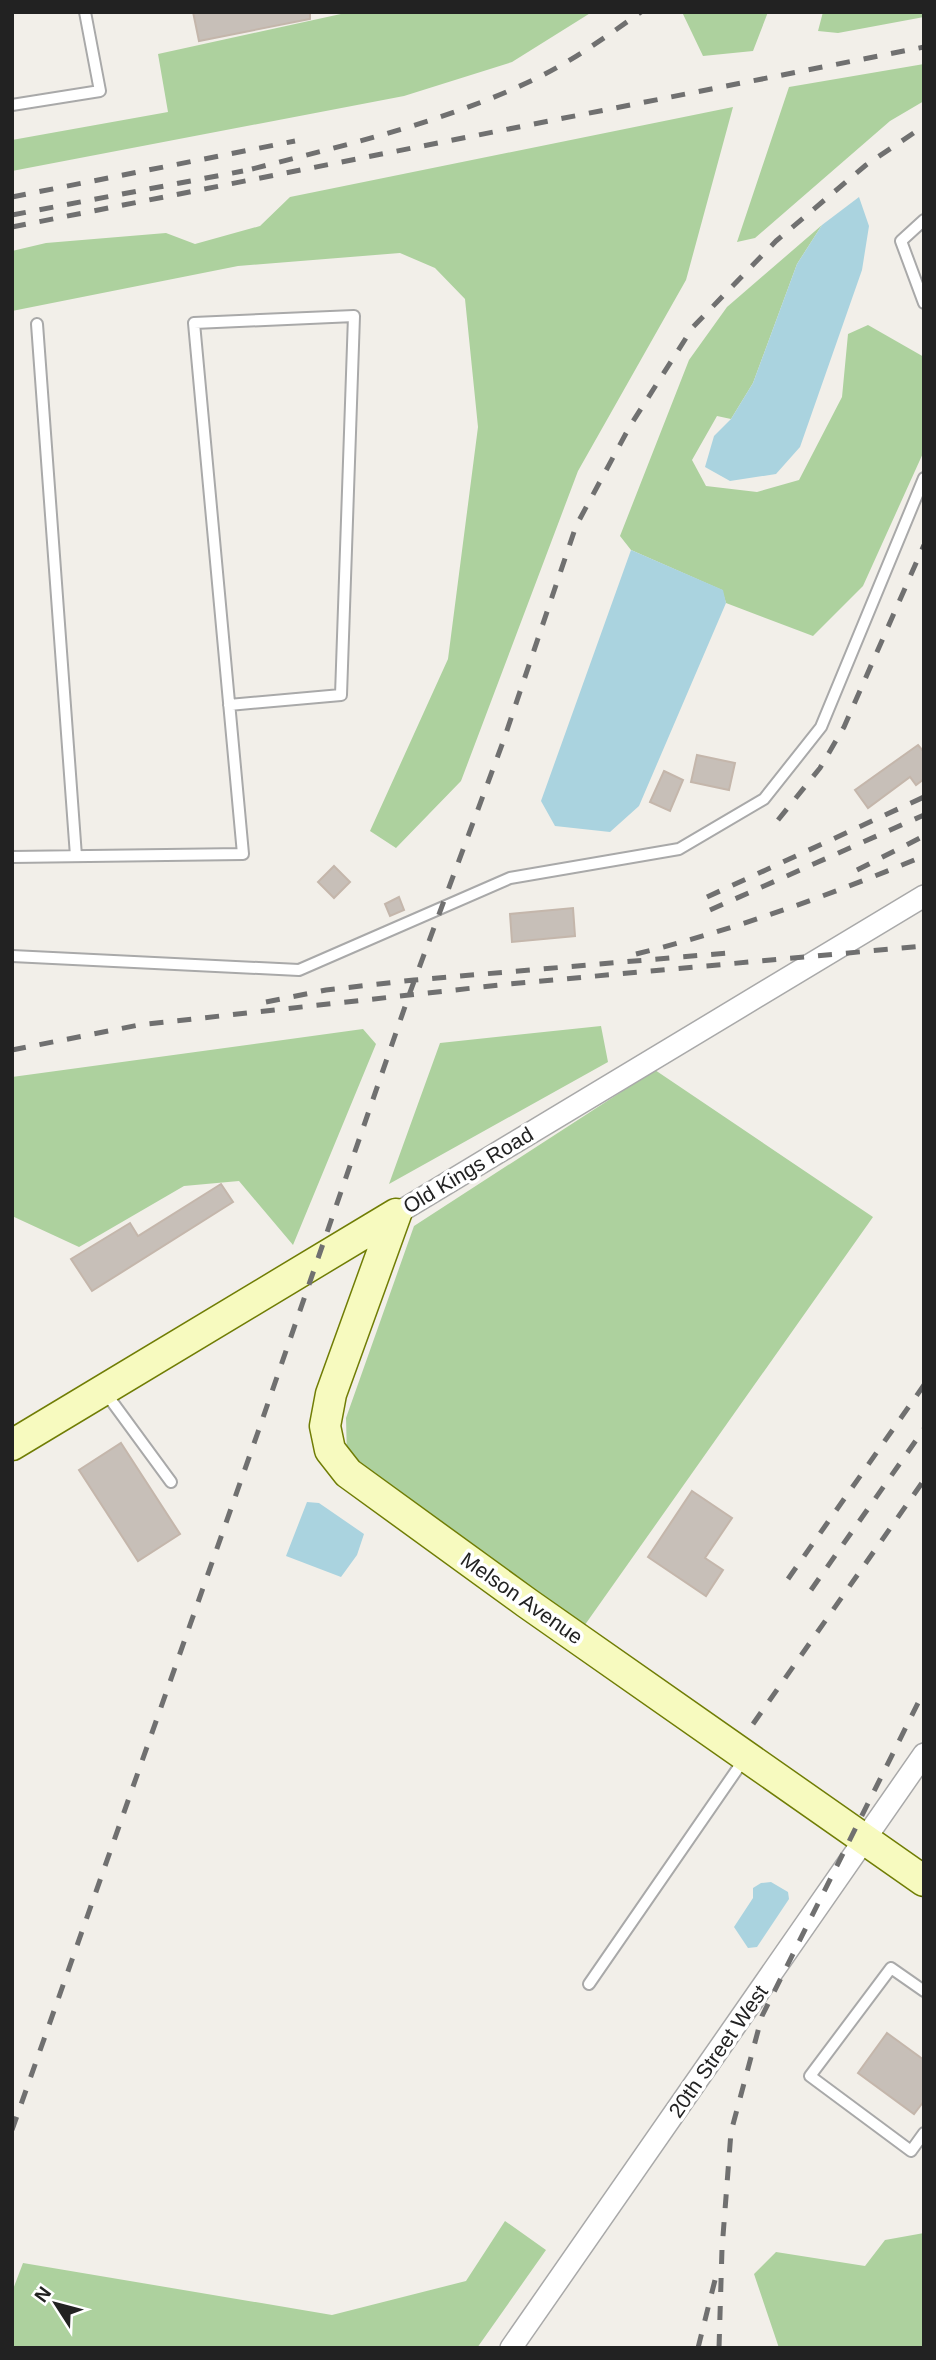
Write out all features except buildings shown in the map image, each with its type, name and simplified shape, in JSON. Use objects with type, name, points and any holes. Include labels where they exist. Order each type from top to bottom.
[{"type":"street","name":"Old Kings Road","points":[[12,1444],[924,896]]},
{"type":"street","name":"Melson Avenue","points":[[396,1214],[331,1394],[326,1426],[330,1450],[348,1473],[527,1603],[924,1881]]},
{"type":"street","name":"20th Street West","points":[[511,2348],[924,1754]]},
{"type":"lane","points":[[12,105],[100,91],[85,12]]},
{"type":"lane","points":[[924,220],[901,241],[924,303]]},
{"type":"lane","points":[[12,857],[243,854],[229,705],[194,323],[355,316],[341,695],[229,705]]},
{"type":"lane","points":[[37,324],[76,856]]},
{"type":"lane","points":[[12,956],[299,970],[509,878],[679,849],[764,799],[821,727],[924,478]]},
{"type":"lane","points":[[103,1390],[171,1482]]},
{"type":"lane","points":[[589,1984],[747,1756]]},
{"type":"lane","points":[[924,1990],[891,1968],[810,2076],[911,2151],[924,2133]]},
{"type":"green space","points":[[350,12],[592,12],[512,62],[404,96],[12,171],[12,140],[168,112],[158,54]]},
{"type":"green space","points":[[682,12],[768,12],[753,51],[703,56]]},
{"type":"green space","points":[[823,12],[924,12],[924,17],[838,33],[818,31]]},
{"type":"green space","points":[[924,64],[924,101],[890,121],[755,238],[737,242],[789,87]]},
{"type":"green space","points":[[733,107],[686,280],[578,471],[461,781],[396,848],[370,831],[448,659],[478,427],[465,299],[435,268],[400,253],[238,266],[12,311],[12,251],[46,243],[166,233],[195,244],[260,226],[290,197]]},
{"type":"green space","points":[[822,225],[797,264],[753,383],[731,419],[717,416],[692,460],[706,486],[757,492],[799,480],[842,397],[848,334],[868,325],[924,357],[924,451],[863,586],[813,636],[726,603],[722,590],[631,550],[620,536],[689,360],[727,307]]},
{"type":"green space","points":[[601,1026],[608,1062],[389,1184],[440,1043]]},
{"type":"green space","points":[[363,1029],[376,1044],[293,1245],[239,1181],[184,1186],[79,1247],[12,1216],[12,1077]]},
{"type":"green space","points":[[655,1070],[873,1217],[582,1629],[347,1458],[346,1418],[414,1226]]},
{"type":"green space","points":[[505,2221],[546,2250],[477,2348],[12,2348],[12,2292],[23,2263],[332,2315],[466,2281]]},
{"type":"green space","points":[[924,2233],[924,2348],[779,2348],[754,2274],[776,2252],[865,2266],[885,2240]]},
{"type":"water","points":[[859,197],[869,226],[862,270],[800,447],[776,474],[730,481],[705,467],[714,436],[731,419],[753,383],[797,264],[822,225]]},
{"type":"water","points":[[631,550],[723,590],[726,603],[639,806],[610,832],[555,826],[541,801]]},
{"type":"water","points":[[307,1502],[319,1503],[364,1534],[357,1555],[341,1577],[286,1556]]},
{"type":"water","points":[[771,1882],[788,1892],[789,1899],[757,1947],[748,1948],[734,1927],[753,1898],[753,1888],[761,1883]]},
{"type":"railway","points":[[252,169],[397,131],[503,94],[564,63],[641,12]]},
{"type":"railway","points":[[12,227],[924,47]]},
{"type":"railway","points":[[12,2130],[409,995],[503,742],[576,526],[630,426],[693,327],[776,241],[866,165],[924,126]]},
{"type":"railway","points":[[12,197],[295,141]]},
{"type":"railway","points":[[12,215],[243,171]]},
{"type":"railway","points":[[778,820],[820,768],[844,727],[924,545]]},
{"type":"railway","points":[[707,897],[924,797]]},
{"type":"railway","points":[[710,910],[924,815]]},
{"type":"railway","points":[[857,870],[924,836]]},
{"type":"railway","points":[[636,954],[782,911],[924,856]]},
{"type":"railway","points":[[12,1050],[139,1025],[509,984],[924,946]]},
{"type":"railway","points":[[266,1002],[326,990],[414,980],[739,952]]},
{"type":"railway","points":[[788,1579],[924,1385]]},
{"type":"railway","points":[[811,1590],[924,1429]]},
{"type":"railway","points":[[753,1724],[924,1480]]},
{"type":"railway","points":[[719,2348],[722,2249],[731,2132],[762,2016],[924,1691]]},
{"type":"railway","points":[[698,2348],[715,2280]]}]
